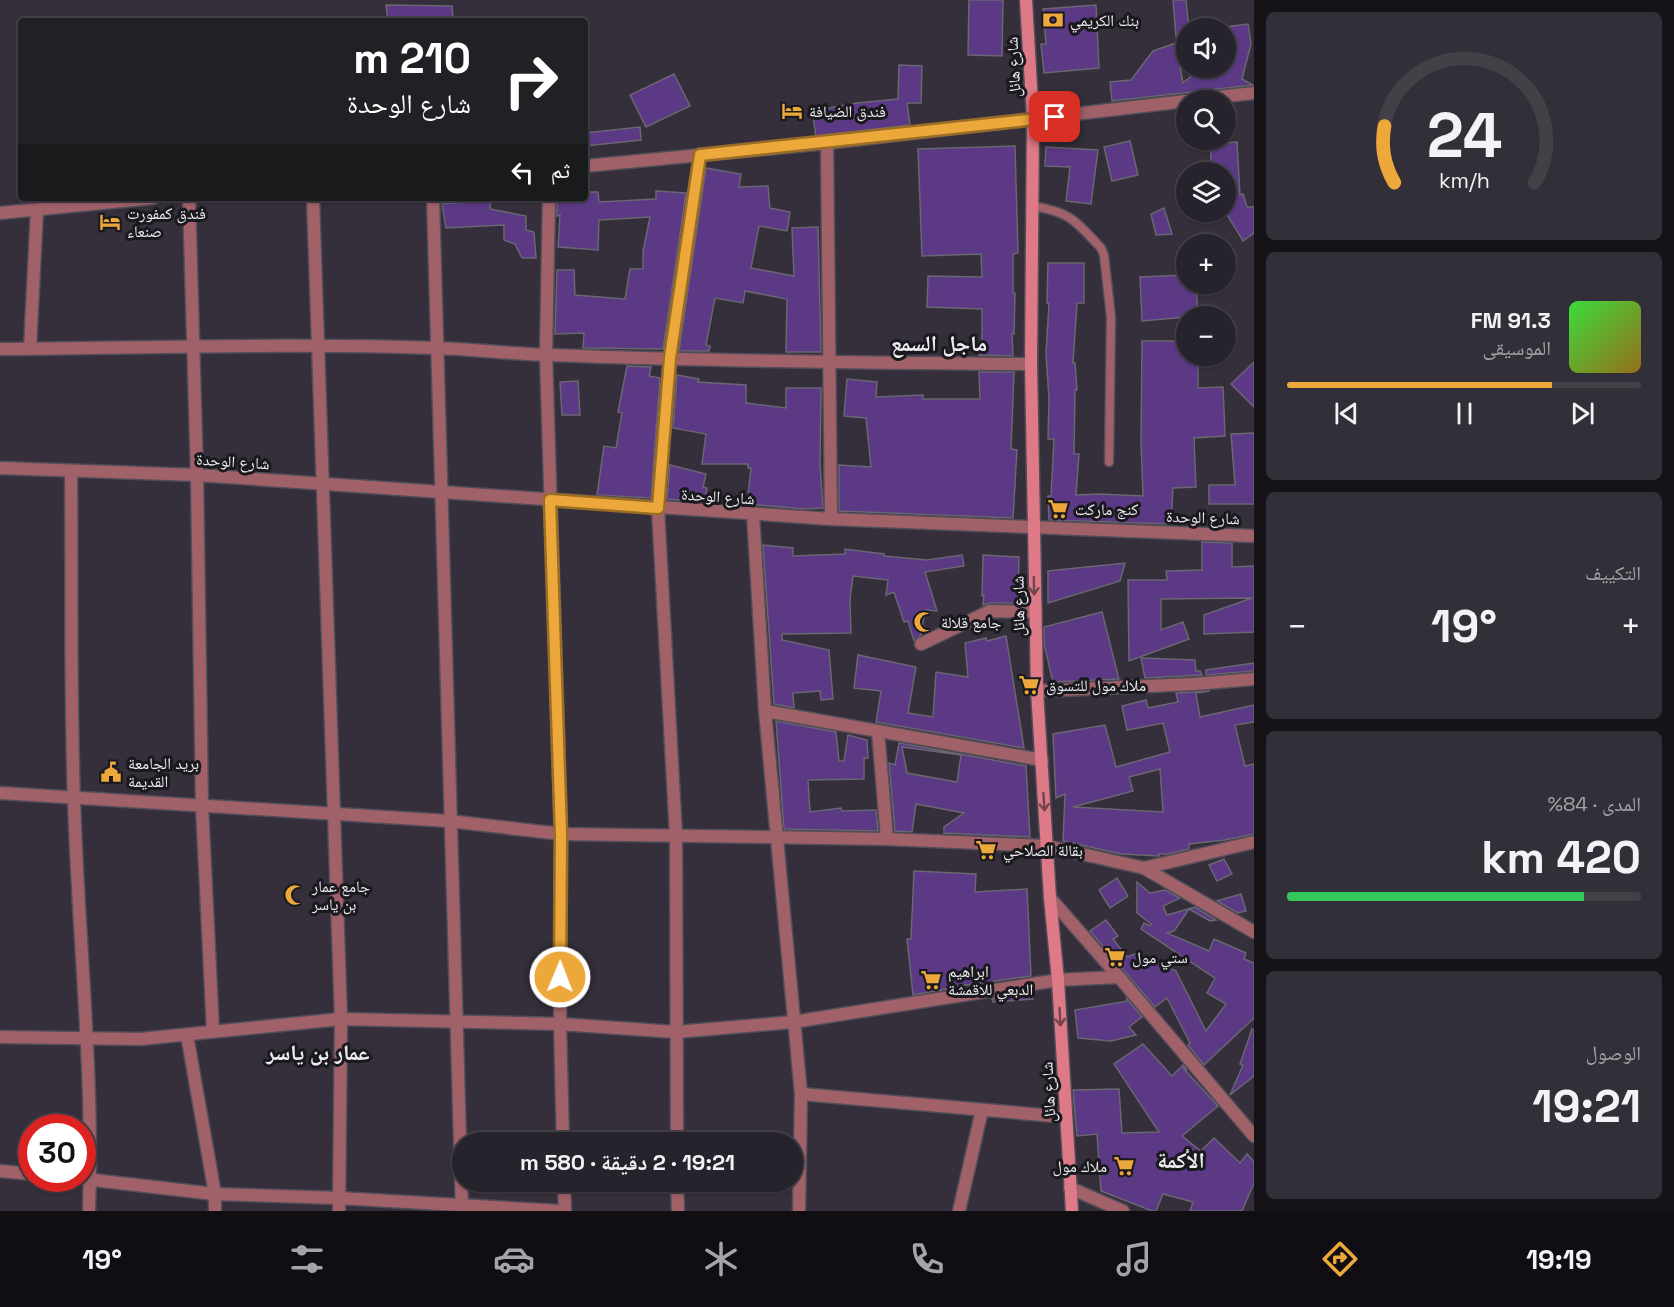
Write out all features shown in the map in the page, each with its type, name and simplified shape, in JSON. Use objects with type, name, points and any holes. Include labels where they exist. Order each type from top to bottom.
[{"type":"street","name":"شارع هائل","points":[[1026,0],[1033,120],[1031,364],[1037,691],[1072,1211]]},
{"type":"street","points":[[1236,95],[1254,93]]},
{"type":"street","points":[[588,166],[826,143],[1176,103]]},
{"type":"street","points":[[826,143],[831,519]]},
{"type":"street","points":[[677,1132],[676,836],[658,508],[670,358],[700,155]]},
{"type":"street","points":[[0,213],[124,201]]},
{"type":"street","points":[[189,201],[197,475],[202,806],[213,1031]]},
{"type":"street","points":[[312,201],[324,484],[341,1019],[339,1211]]},
{"type":"street","points":[[433,201],[449,821],[462,1209]]},
{"type":"street","points":[[549,201],[546,355],[561,834],[560,1024],[563,1132]]},
{"type":"street","points":[[30,348],[37,210]]},
{"type":"street","points":[[0,349],[193,345],[318,346],[437,348],[546,355],[829,363],[1031,364]]},
{"type":"street","name":"شارع الوحدة","points":[[0,468],[197,475],[831,519],[1254,536]]},
{"type":"street","points":[[72,472],[74,798],[87,1039],[86,1114]]},
{"type":"street","points":[[753,514],[765,711],[801,1094],[799,1211]]},
{"type":"street","points":[[921,644],[990,611],[1035,612]]},
{"type":"street","points":[[1037,691],[1254,679]]},
{"type":"street","points":[[765,711],[1042,760]]},
{"type":"street","points":[[878,731],[887,839]]},
{"type":"street","points":[[0,793],[449,821],[561,834],[887,839],[1047,846],[1144,868],[1254,932]]},
{"type":"street","points":[[1144,868],[1254,842]]},
{"type":"street","points":[[1050,898],[1254,1134]]},
{"type":"street","points":[[0,1037],[140,1039],[341,1019],[560,1024],[676,1032],[793,1022],[1058,980],[1119,977]]},
{"type":"street","points":[[187,1035],[215,1194],[215,1211]]},
{"type":"street","points":[[801,1094],[1066,1118]]},
{"type":"street","points":[[959,1211],[982,1110]]},
{"type":"street","points":[[0,1171],[18,1173]]},
{"type":"street","points":[[96,1180],[215,1194],[339,1198],[462,1209],[560,1211]]},
{"type":"street","points":[[1071,1188],[1123,1211]]},
{"type":"street","points":[[87,1192],[89,1211]]},
{"type":"street","points":[[564,1192],[565,1211]]},
{"type":"street","points":[[677,1192],[678,1211]]},
{"type":"lane","points":[[1032,206],[1055,210],[1068,216],[1101,248],[1104,255],[1111,317],[1109,462]]},
{"type":"building","points":[[969,0],[1003,0],[1002,56],[968,55]]},
{"type":"building","points":[[1173,0],[1186,0],[1188,18],[1176,18],[1176,37]]},
{"type":"building","points":[[386,5],[452,6],[453,18],[388,18]]},
{"type":"building","points":[[1096,5],[1099,68],[1044,73],[1041,44],[1046,44],[1043,9]]},
{"type":"building","points":[[1248,24],[1251,44],[1242,79],[1253,85],[1209,90],[1176,90],[1176,94],[1112,101],[1110,82],[1131,80],[1153,51],[1176,43],[1176,78],[1182,78],[1183,83],[1189,78],[1236,78],[1236,26]]},
{"type":"building","points":[[899,65],[922,66],[921,103],[907,103],[910,125],[816,136],[812,111],[898,99]]},
{"type":"building","points":[[674,74],[690,106],[646,127],[630,95]]},
{"type":"building","points":[[640,127],[641,140],[588,146],[588,133]]},
{"type":"building","points":[[1130,141],[1138,175],[1112,181],[1104,147]]},
{"type":"building","points":[[1236,142],[1240,195],[1243,194],[1247,207],[1254,207],[1254,233],[1243,241],[1231,222],[1236,222],[1236,162],[1211,162],[1210,150],[1236,150]]},
{"type":"building","points":[[1015,146],[1018,253],[1013,254],[1013,293],[1015,293],[1013,356],[979,355],[978,343],[982,343],[982,309],[927,307],[928,276],[982,277],[981,254],[922,256],[918,149]]},
{"type":"building","points":[[1046,147],[1098,150],[1091,204],[1066,201],[1070,167],[1045,166]]},
{"type":"building","points":[[706,168],[741,174],[739,187],[768,186],[770,208],[790,212],[787,231],[759,226],[751,268],[794,276],[792,228],[818,227],[821,352],[786,352],[787,299],[745,291],[743,303],[715,298],[706,345],[710,346],[709,351],[679,351]]},
{"type":"building","points":[[656,191],[686,193],[663,349],[583,348],[584,333],[555,334],[557,270],[574,270],[575,295],[625,299],[630,269],[643,269],[643,251],[650,217],[599,220],[598,250],[558,247],[560,215],[557,216],[557,201],[588,201],[588,192],[598,192],[599,202],[656,199]]},
{"type":"building","points":[[491,201],[490,209],[526,216],[526,230],[534,232],[536,258],[522,258],[515,244],[504,240],[504,225],[446,228],[442,204]]},
{"type":"building","points":[[1164,208],[1172,234],[1156,235],[1151,214]]},
{"type":"building","points":[[1048,263],[1084,263],[1084,303],[1077,303],[1073,363],[1075,363],[1077,390],[1075,390],[1074,454],[1079,454],[1076,495],[1143,496],[1142,341],[1176,341],[1176,366],[1198,366],[1198,388],[1223,387],[1225,436],[1194,438],[1196,487],[1173,488],[1171,524],[1049,520],[1048,496],[1051,496],[1054,439],[1048,439],[1049,399],[1046,354],[1049,303],[1047,303]]},
{"type":"building","points":[[1176,275],[1176,294],[1197,294],[1197,306],[1176,306],[1176,318],[1142,321],[1140,277]]},
{"type":"building","points":[[1254,362],[1254,407],[1231,384]]},
{"type":"building","points":[[627,366],[651,367],[649,376],[660,378],[651,498],[597,495],[604,446],[616,448],[622,413],[618,412]]},
{"type":"building","points":[[979,372],[1014,372],[1011,449],[1017,450],[1013,518],[839,511],[839,465],[871,467],[866,418],[844,416],[847,379],[877,382],[876,397],[923,395],[923,399],[980,399]]},
{"type":"building","points":[[677,375],[699,379],[698,382],[746,385],[746,403],[786,408],[786,388],[821,388],[820,464],[823,508],[804,509],[747,504],[751,468],[748,468],[748,464],[702,464],[706,434],[673,428]]},
{"type":"building","points":[[578,381],[580,415],[562,415],[560,382]]},
{"type":"building","points":[[1254,433],[1254,504],[1209,504],[1209,485],[1235,485],[1231,434]]},
{"type":"building","points":[[670,465],[706,474],[703,487],[707,488],[705,502],[667,499]]},
{"type":"building","points":[[1202,542],[1232,543],[1232,567],[1254,566],[1254,632],[1204,634],[1204,615],[1252,598],[1161,599],[1161,630],[1183,622],[1189,639],[1129,661],[1128,580],[1167,580],[1166,571],[1202,570]]},
{"type":"building","points":[[763,545],[793,548],[793,556],[845,554],[845,549],[927,560],[962,555],[964,566],[925,572],[937,611],[925,610],[921,635],[914,641],[908,621],[904,622],[894,592],[886,595],[888,580],[853,576],[850,600],[851,633],[782,634],[782,640],[829,650],[833,699],[821,700],[820,691],[793,693],[794,708],[774,704]]},
{"type":"building","points":[[983,555],[1019,557],[1018,603],[983,605]]},
{"type":"building","points":[[1125,563],[1120,581],[1048,603],[1048,571]]},
{"type":"building","points":[[1102,612],[1119,679],[1053,682],[1044,644],[1044,627]]},
{"type":"building","points":[[1006,636],[1024,748],[876,722],[881,691],[854,688],[858,655],[916,667],[908,713],[933,717],[936,672],[968,677],[965,643]]},
{"type":"building","points":[[1141,658],[1195,660],[1196,671],[1200,671],[1202,675],[1145,678]]},
{"type":"building","points":[[1254,663],[1254,671],[1206,675],[1206,670]]},
{"type":"building","points":[[1210,691],[1196,693],[1200,717],[1254,705],[1254,722],[1235,725],[1245,766],[1254,764],[1254,834],[1189,844],[1189,849],[1159,854],[1159,856],[1121,854],[1063,841],[1065,794],[1056,798],[1053,734],[1105,725],[1116,767],[1170,752],[1163,723],[1127,730],[1122,706],[1146,700],[1148,708],[1178,702],[1176,693]],"holes":[[[1160,769],[1163,812],[1073,807],[1133,791],[1129,777]]]},
{"type":"building","points":[[776,721],[836,732],[839,761],[844,761],[848,735],[867,740],[868,758],[864,758],[864,779],[808,780],[810,812],[841,808],[842,811],[876,810],[878,831],[784,829]]},
{"type":"building","points":[[899,743],[1026,766],[1030,837],[944,833],[944,827],[964,813],[916,804],[912,832],[895,831],[889,763],[895,765]],"holes":[[[902,747],[961,755],[957,782],[907,773]]]},
{"type":"building","points":[[1224,859],[1232,874],[1217,881],[1209,865]]},
{"type":"building","points":[[914,871],[976,874],[975,892],[1027,889],[1031,976],[913,995],[907,939],[911,939]]},
{"type":"building","points":[[1117,878],[1128,896],[1110,908],[1099,890]]},
{"type":"building","points":[[1137,882],[1150,893],[1165,890],[1180,898],[1163,906],[1167,915],[1195,907],[1216,920],[1210,921],[1189,909],[1174,931],[1167,933],[1209,951],[1214,939],[1246,953],[1244,959],[1254,963],[1254,1018],[1204,1065],[1188,1045],[1190,1043],[1167,998],[1155,1007],[1090,931],[1106,920],[1118,936],[1113,939],[1127,957],[1137,953],[1176,971],[1206,1031],[1226,1004],[1207,993],[1215,978],[1141,929],[1144,923],[1150,926],[1151,924],[1137,913]]},
{"type":"building","points":[[1241,894],[1246,911],[1238,913],[1217,901]]},
{"type":"building","points":[[1032,992],[1033,999],[993,1002],[992,999]]},
{"type":"building","points":[[1126,998],[1142,1017],[1129,1027],[1136,1035],[1111,1041],[1078,1038],[1075,1010],[1128,1001]]},
{"type":"building","points":[[1252,1029],[1254,1030],[1254,1076],[1230,1095],[1243,1065],[1240,1064]]},
{"type":"building","points":[[1143,1044],[1172,1076],[1183,1065],[1187,1070],[1183,1068],[1218,1106],[1182,1136],[1201,1151],[1214,1138],[1240,1163],[1247,1154],[1254,1162],[1254,1183],[1242,1211],[1190,1211],[1193,1202],[1163,1194],[1156,1211],[1152,1211],[1101,1191],[1097,1134],[1077,1136],[1073,1090],[1119,1089],[1122,1133],[1159,1132],[1114,1064]]},
{"type":"place","name":"بنك الكريمي","points":[[1053,20]]},
{"type":"place","name":"فندق الضيافة","points":[[792,111]]},
{"type":"place","name":"فندق كمفورت صنعاء","points":[[110,222]]},
{"type":"place","name":"كنج ماركت","points":[[1058,509]]},
{"type":"place","name":"جامع قلالة","points":[[924,622]]},
{"type":"place","name":"ملاك مول للتسوق","points":[[1029,685]]},
{"type":"place","name":"بريد الجامعة القديمة","points":[[111,772]]},
{"type":"place","name":"بقالة الصلاحي","points":[[986,850]]},
{"type":"place","name":"جامع عمار بن ياسر","points":[[295,895]]},
{"type":"place","name":"ستي مول","points":[[1115,957]]},
{"type":"place","name":"ابراهيم الدبعي للاقمشة","points":[[931,980]]},
{"type":"place","name":"ملاك مول","points":[[1124,1166]]},
{"type":"district","name":"ماجل السمع","points":[[939,343]]},
{"type":"district","name":"عمار بن ياسر","points":[[318,1052]]},
{"type":"district","name":"الأكمة","points":[[1181,1160]]},
{"type":"route","points":[[560,977],[561,834],[550,500],[658,508],[670,358],[700,155],[1055,117]]}]
